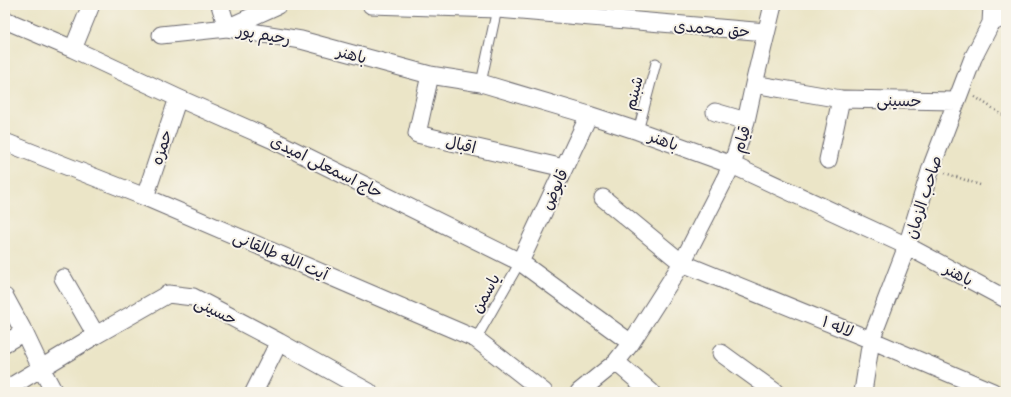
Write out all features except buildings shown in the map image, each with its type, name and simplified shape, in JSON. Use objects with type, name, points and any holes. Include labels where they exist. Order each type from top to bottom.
[{"type":"street","points":[[73,49],[92,5]]},
{"type":"street","name":"رحیم پور","points":[[220,5],[227,28],[301,40]]},
{"type":"street","points":[[162,35],[227,28],[278,5]]},
{"type":"street","name":"حق محمدی","points":[[370,5],[497,9],[766,32]]},
{"type":"street","name":"قیام","points":[[682,263],[732,165],[746,121],[773,5]]},
{"type":"street","name":"صاحب الزمان","points":[[863,392],[871,340],[906,246],[931,168],[973,58],[999,19],[992,5]]},
{"type":"street","name":"حاج اسمعلی امیدی","points":[[5,20],[73,49],[271,139],[520,262],[631,343]]},
{"type":"street","name":"باهنر","points":[[301,40],[430,75],[481,83],[638,131],[732,165],[906,246],[1006,299]]},
{"type":"street","name":"اقبال","points":[[430,75],[417,134],[564,168]]},
{"type":"street","name":"حسینی","points":[[754,84],[842,99],[959,95]]},
{"type":"street","name":"حمزه","points":[[145,197],[178,98]]},
{"type":"street","points":[[828,160],[842,99]]},
{"type":"street","points":[[715,112],[746,121]]},
{"type":"street","name":"قابوض","points":[[520,262],[589,115]]},
{"type":"street","name":"آیت الله طالقانی","points":[[5,142],[145,197],[476,339],[544,392]]},
{"type":"street","points":[[579,392],[616,362],[631,343],[682,263],[603,198]]},
{"type":"street","name":"لاله ۱","points":[[682,263],[871,340],[993,392]]},
{"type":"street","points":[[63,278],[96,335]]},
{"type":"street","name":"حسینی","points":[[5,390],[96,335],[168,294],[193,297],[370,392]]},
{"type":"street","points":[[5,297],[54,392]]},
{"type":"street","points":[[5,343],[24,332]]},
{"type":"street","points":[[254,392],[279,342]]},
{"type":"street","points":[[721,353],[775,392]]},
{"type":"street","points":[[616,362],[652,392]]},
{"type":"lane","points":[[481,83],[497,9]]},
{"type":"lane","name":"شبنم","points":[[638,131],[656,63]]},
{"type":"lane","name":"یاسمن","points":[[476,339],[520,262]]},
{"type":"path","points":[[959,95],[1005,116]]},
{"type":"path","points":[[931,168],[980,186]]}]
